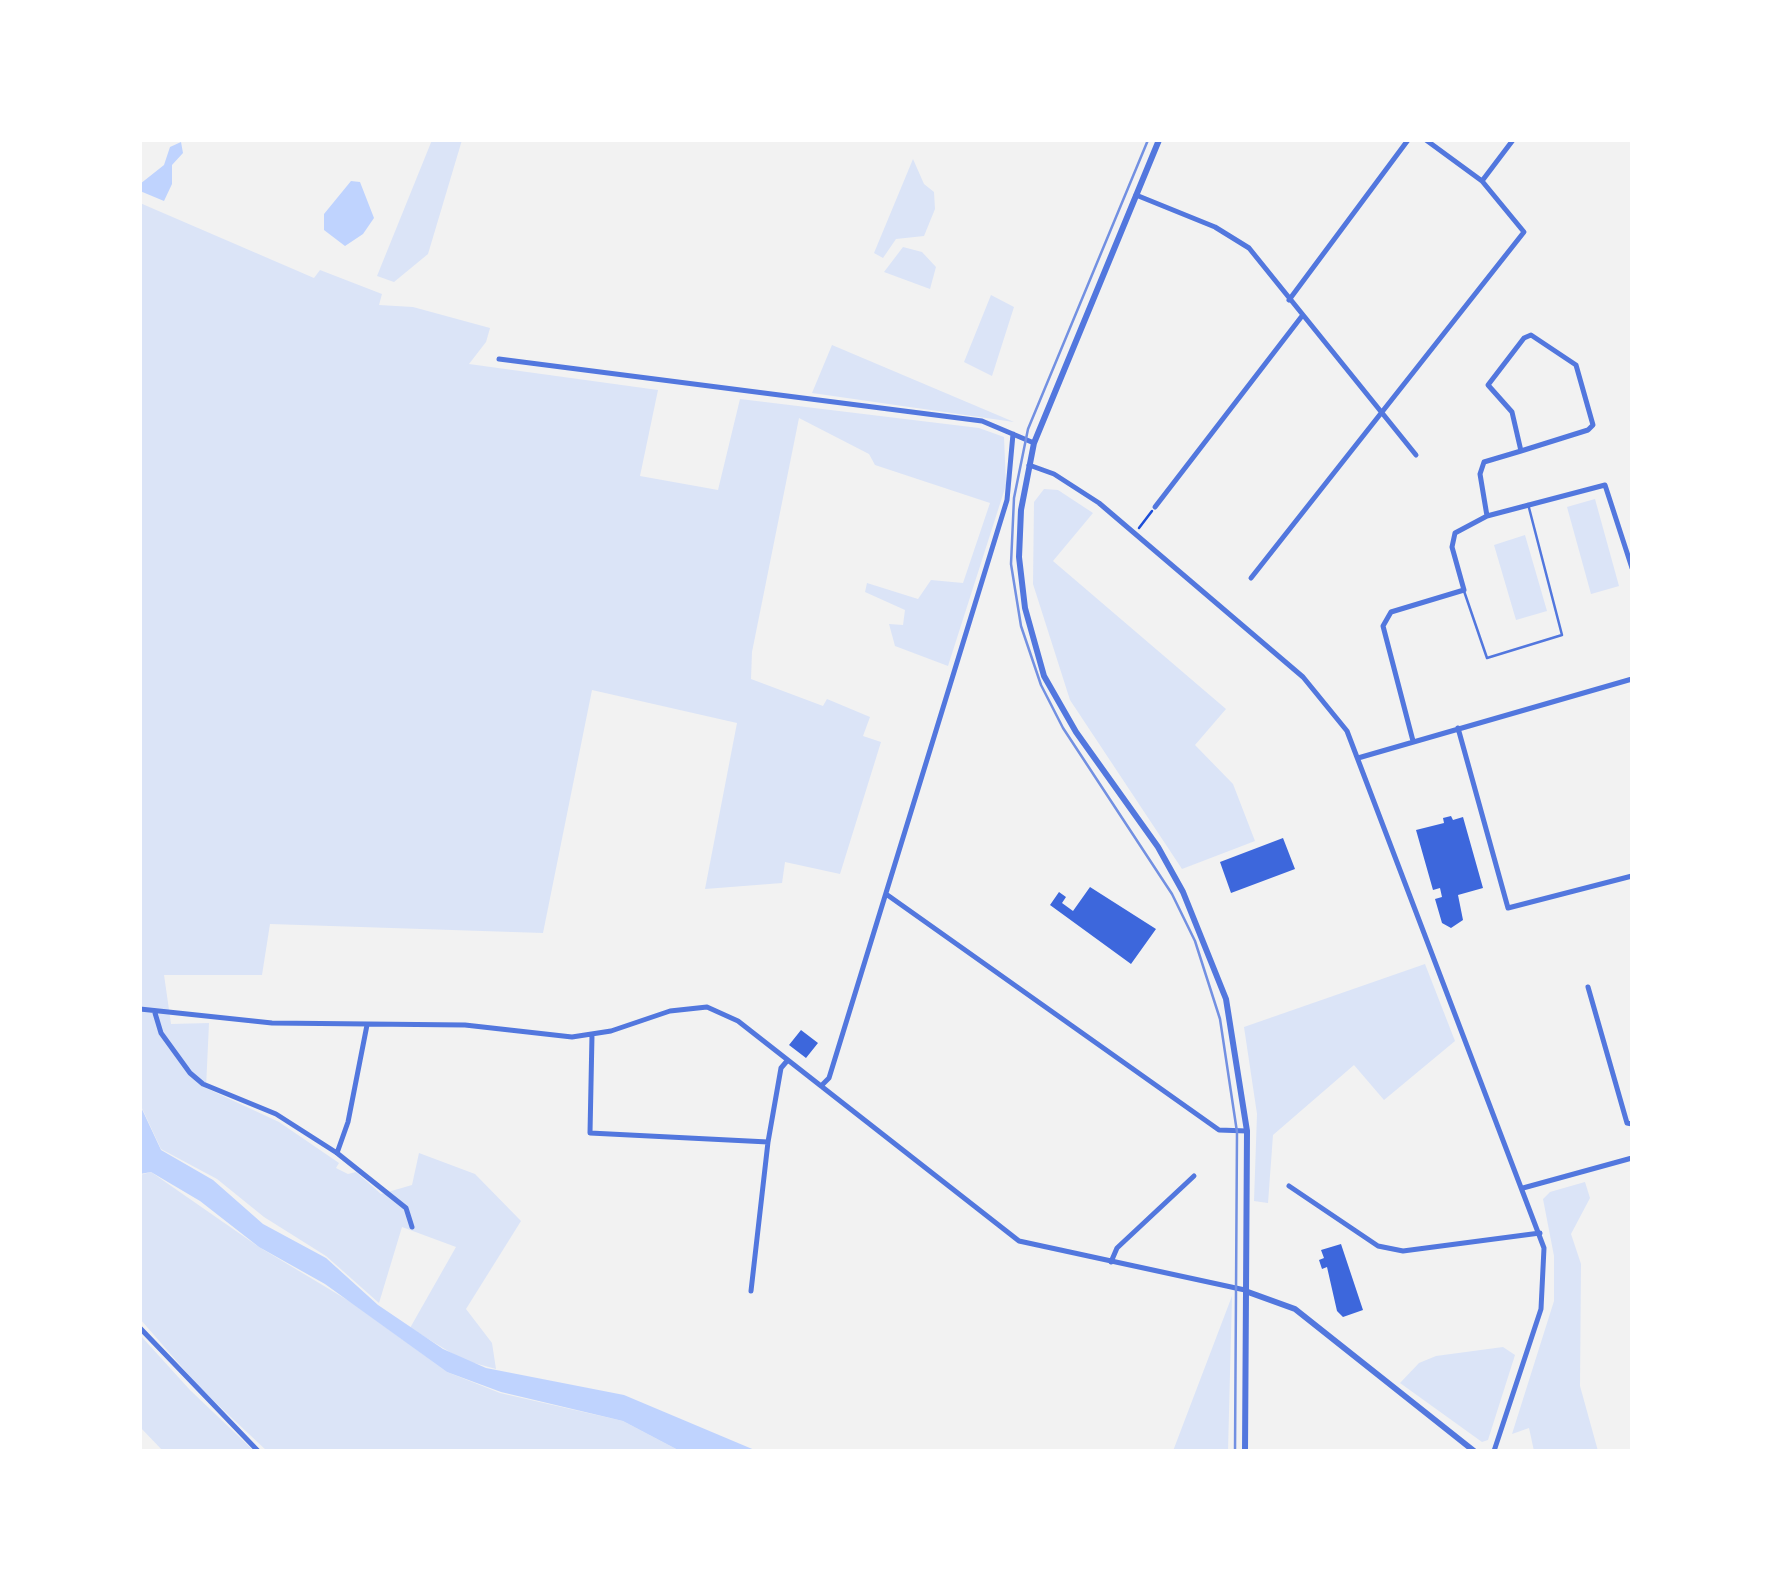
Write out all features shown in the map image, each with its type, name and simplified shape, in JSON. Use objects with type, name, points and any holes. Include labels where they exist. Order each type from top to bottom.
[{"type":"street","points":[[1160,140],[1034,443],[1019,557],[1037,654],[1062,710],[1158,847],[1204,937],[1226,999],[1247,1131],[1244,1451]]},
{"type":"street","points":[[1290,300],[1408,140]]},
{"type":"street","points":[[1251,578],[1524,232],[1482,181],[1426,140]]},
{"type":"street","points":[[1482,181],[1513,140]]},
{"type":"street","points":[[1136,194],[1214,227],[1248,248],[1416,456]]},
{"type":"street","points":[[1153,510],[1302,316]]},
{"type":"street","points":[[1487,516],[1480,474],[1484,462],[1521,451],[1593,425],[1576,365],[1531,335],[1524,338],[1488,385],[1512,412],[1521,451]]},
{"type":"street","points":[[499,359],[982,421],[1034,443]]},
{"type":"street","points":[[821,1086],[829,1078],[1008,500],[1013,434]]},
{"type":"street","points":[[1029,465],[1081,490],[1319,692],[1339,718],[1358,758],[1540,1232],[1545,1279],[1541,1309],[1494,1451]]},
{"type":"street","points":[[1413,741],[1384,621],[1392,612],[1464,590],[1452,538],[1487,516],[1606,485],[1632,568]]},
{"type":"street","points":[[1358,758],[1632,679]]},
{"type":"street","points":[[1458,728],[1508,908],[1632,876]]},
{"type":"street","points":[[886,894],[1218,1130],[1247,1131]]},
{"type":"street","points":[[1588,988],[1626,1124],[1632,1124]]},
{"type":"street","points":[[140,1009],[154,1013],[367,1025],[465,1025],[592,1035],[670,1012],[708,1008],[738,1020],[1019,1241],[1248,1292],[1296,1309],[1474,1451]]},
{"type":"street","points":[[154,1013],[161,1033],[204,1084],[276,1114],[337,1153],[406,1208],[412,1227]]},
{"type":"street","points":[[337,1153],[348,1122],[367,1025]]},
{"type":"street","points":[[592,1035],[590,1133],[768,1142]]},
{"type":"street","points":[[751,1291],[768,1142],[781,1068],[787,1061]]},
{"type":"street","points":[[1523,1188],[1632,1158]]},
{"type":"street","points":[[1111,1262],[1117,1248],[1194,1176]]},
{"type":"street","points":[[1288,1186],[1378,1246],[1403,1251],[1540,1232]]},
{"type":"street","points":[[140,1328],[258,1451]]},
{"type":"lane","points":[[1464,590],[1487,658],[1562,635],[1528,504]]},
{"type":"path","points":[[1135,534],[1153,510]]},
{"type":"shaded area","points":[[432,140],[462,140],[428,254],[394,282],[377,276]]},
{"type":"shaded area","points":[[913,159],[924,184],[934,192],[935,209],[924,236],[896,239],[883,258],[874,253]]},
{"type":"shaded area","points":[[140,203],[314,278],[320,270],[382,294],[379,305],[413,307],[490,328],[486,342],[469,364],[658,390],[640,476],[718,490],[740,399],[979,428],[1004,437],[1006,485],[948,666],[895,646],[889,624],[903,625],[905,610],[865,592],[867,583],[918,599],[931,580],[963,583],[990,503],[875,465],[869,454],[799,418],[752,652],[751,679],[823,706],[827,699],[870,717],[863,736],[881,742],[840,874],[785,862],[782,883],[705,889],[737,723],[592,690],[543,933],[270,924],[262,975],[164,975],[171,1024],[209,1023],[206,1088],[279,1122],[339,1163],[336,1168],[348,1174],[356,1172],[381,1194],[412,1185],[419,1153],[475,1174],[521,1221],[466,1309],[492,1343],[496,1369],[463,1360],[410,1328],[456,1247],[402,1227],[379,1303],[326,1256],[264,1217],[217,1179],[161,1149],[140,1104]]},
{"type":"shaded area","points":[[903,247],[922,252],[936,267],[930,289],[884,272]]},
{"type":"shaded area","points":[[991,295],[1014,307],[992,376],[964,362]]},
{"type":"shaded area","points":[[832,345],[1014,422],[812,393]]},
{"type":"shaded area","points":[[1044,489],[1058,490],[1093,513],[1053,561],[1226,709],[1195,745],[1233,784],[1255,841],[1182,869],[1070,700],[1033,584],[1034,502]]},
{"type":"shaded area","points":[[1595,499],[1619,586],[1591,594],[1567,507]]},
{"type":"shaded area","points":[[1525,535],[1547,611],[1516,620],[1494,545]]},
{"type":"shaded area","points":[[1425,964],[1455,1041],[1384,1100],[1354,1065],[1273,1135],[1268,1203],[1254,1201],[1257,1114],[1244,1027]]},
{"type":"shaded area","points":[[151,1172],[259,1247],[354,1304],[447,1372],[500,1393],[623,1421],[680,1451],[267,1451],[201,1389],[140,1319],[140,1175]]},
{"type":"shaded area","points":[[1585,1182],[1590,1198],[1571,1234],[1581,1264],[1580,1386],[1598,1451],[1534,1451],[1529,1428],[1512,1434],[1554,1301],[1554,1256],[1543,1199],[1550,1192]]},
{"type":"shaded area","points":[[1232,1296],[1228,1451],[1173,1451]]},
{"type":"shaded area","points":[[140,1335],[254,1451],[163,1451],[140,1427]]},
{"type":"shaded area","points":[[1503,1347],[1515,1355],[1488,1440],[1482,1442],[1400,1383],[1419,1363],[1436,1356]]},
{"type":"water","points":[[181,142],[183,153],[172,165],[172,184],[164,201],[140,191],[140,184],[164,165],[170,147]]},
{"type":"water","points":[[351,181],[360,182],[374,218],[363,234],[345,246],[324,230],[324,214]]},
{"type":"water","points":[[140,1105],[161,1150],[213,1180],[263,1224],[326,1258],[378,1305],[443,1349],[486,1368],[624,1395],[757,1451],[680,1451],[623,1421],[501,1392],[447,1372],[325,1284],[259,1247],[200,1201],[151,1172],[140,1174]]},
{"type":"building","points":[[1451,816],[1453,820],[1463,817],[1483,888],[1458,895],[1463,920],[1451,928],[1442,923],[1435,899],[1442,897],[1440,888],[1433,890],[1416,830],[1444,823],[1443,818]]},
{"type":"building","points":[[1283,838],[1295,869],[1231,893],[1220,862]]},
{"type":"building","points":[[1090,887],[1156,929],[1131,964],[1050,905],[1059,892],[1066,897],[1062,903],[1073,911]]},
{"type":"building","points":[[801,1030],[818,1043],[806,1058],[789,1045]]},
{"type":"building","points":[[1341,1244],[1363,1310],[1343,1317],[1337,1311],[1327,1267],[1322,1269],[1319,1260],[1324,1258],[1321,1250]]},
{"type":"tram line","points":[[1148,140],[1028,429],[1014,498],[1011,564],[1021,626],[1041,685],[1063,728],[1172,894],[1195,941],[1220,1019],[1237,1132],[1235,1451]]}]
